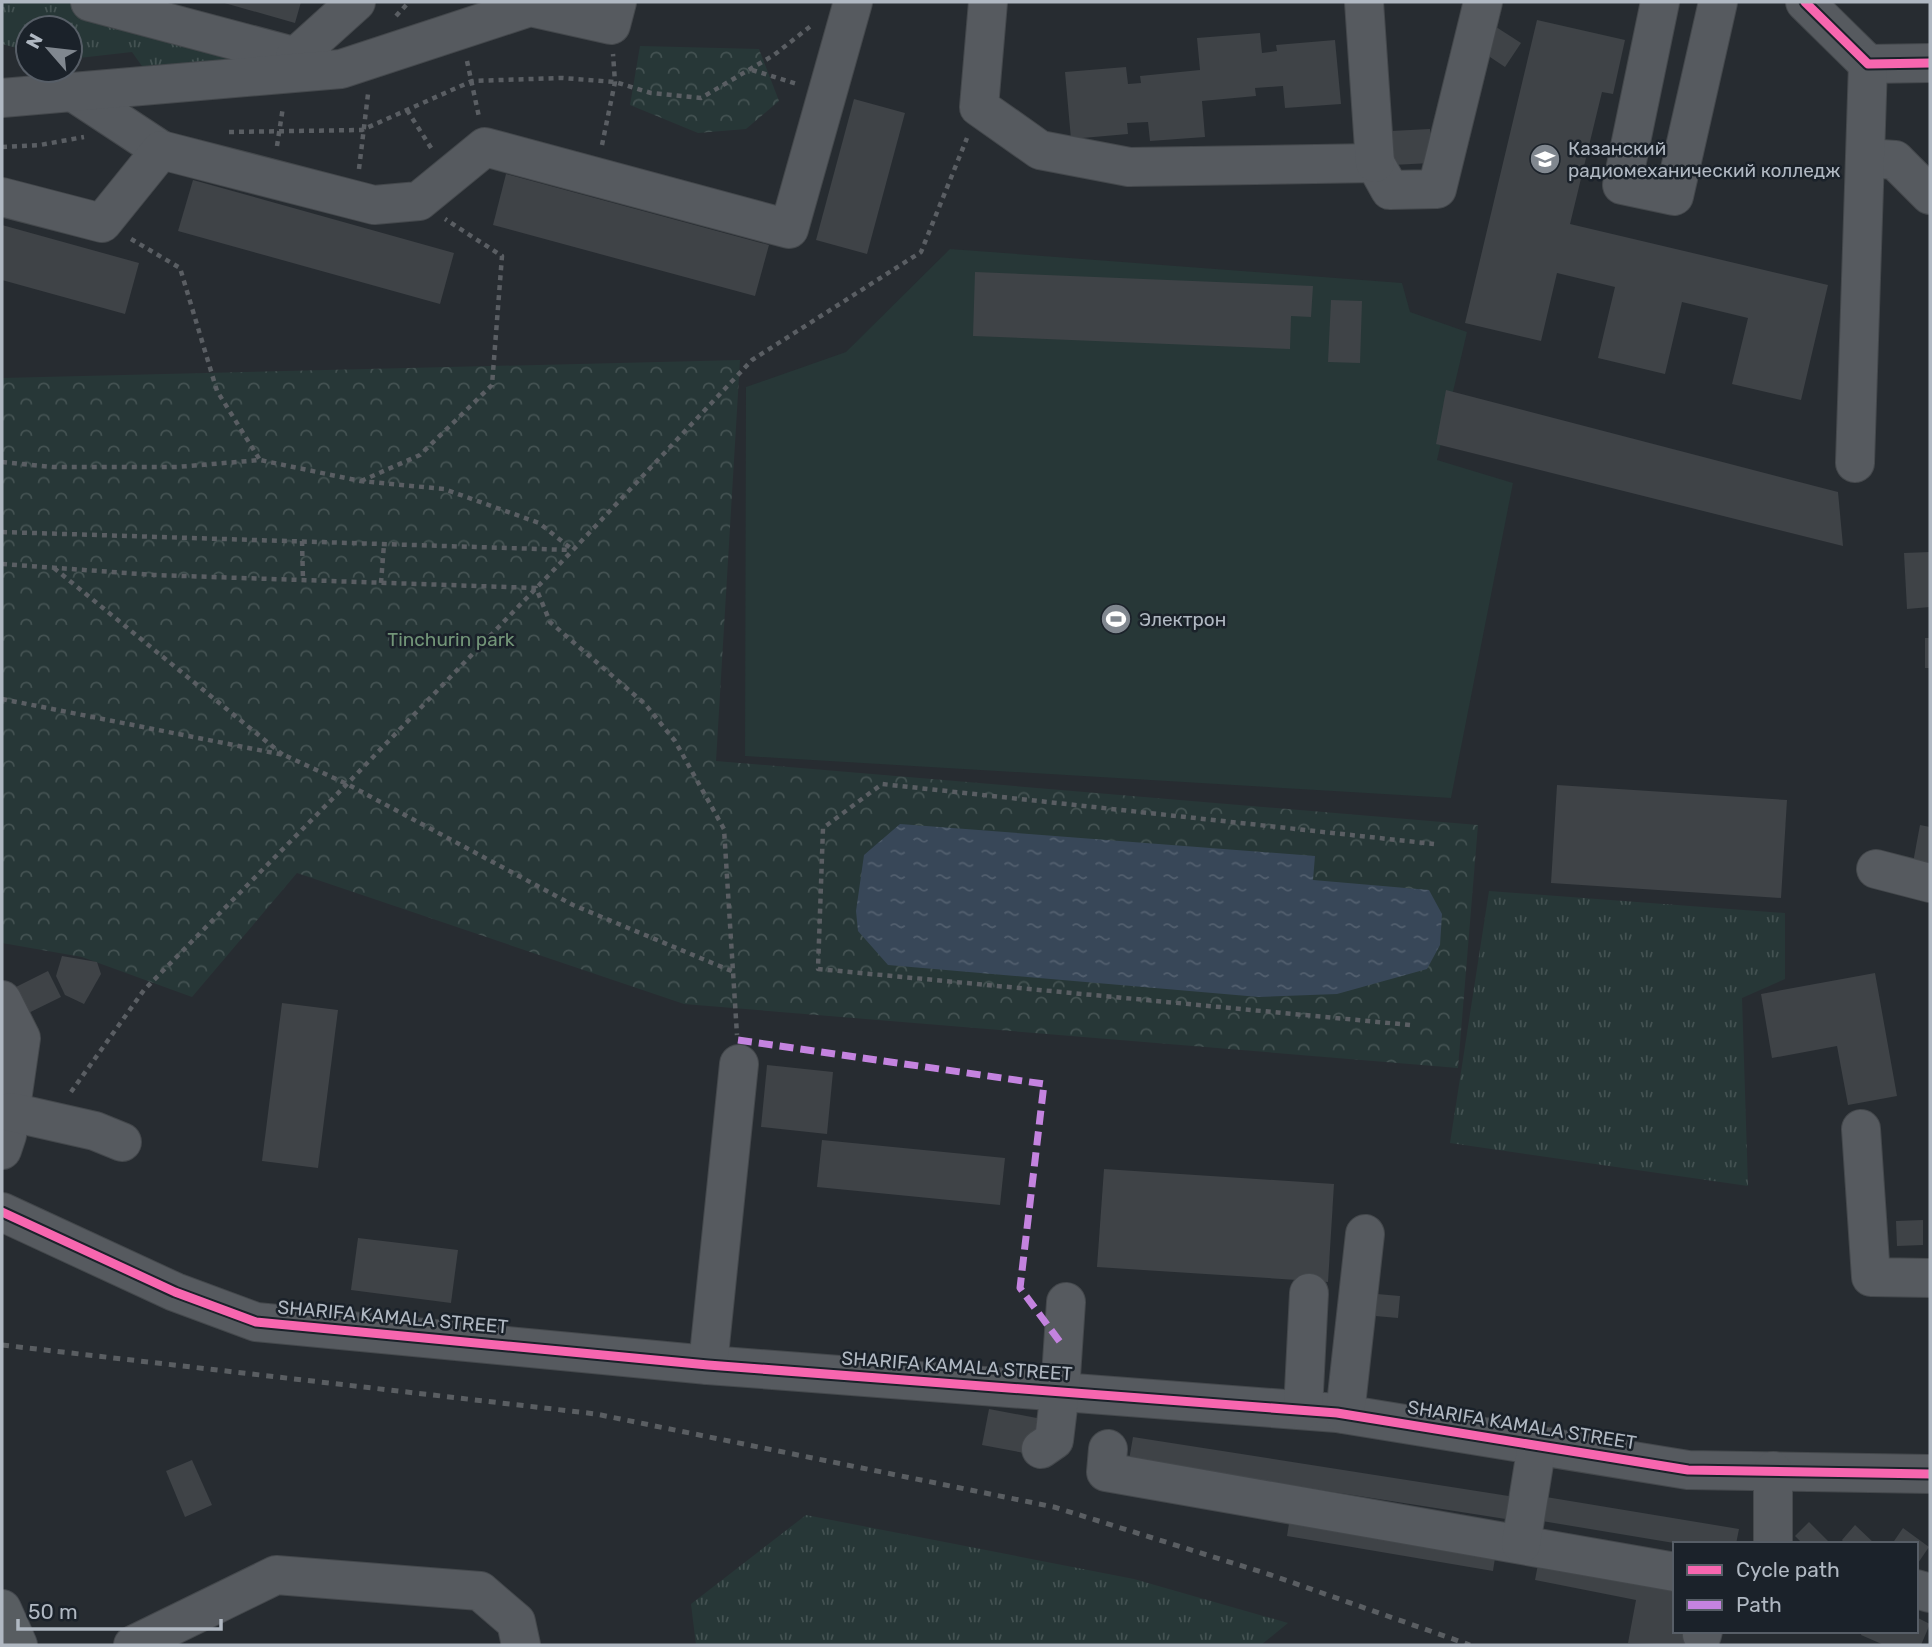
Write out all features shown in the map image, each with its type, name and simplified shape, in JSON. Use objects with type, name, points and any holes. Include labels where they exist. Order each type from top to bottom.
[{"type":"main road","points":[[2,1609],[18,1645]]},
{"type":"street","points":[[90,2],[292,65]]},
{"type":"street","points":[[292,65],[356,2]]},
{"type":"street","points":[[73,92],[161,150],[374,205],[419,201],[485,147],[789,229],[853,2]]},
{"type":"street","points":[[1364,2],[1375,163],[1390,190],[1437,189],[1483,2]]},
{"type":"street","points":[[1660,2],[1622,186],[1674,196],[1718,2]]},
{"type":"street","points":[[1805,2],[1868,64],[1930,63]]},
{"type":"street","points":[[2,98],[292,65],[357,64],[530,6],[614,13]]},
{"type":"street","points":[[988,8],[979,107],[1040,150],[1129,167],[1375,163]]},
{"type":"street","points":[[1855,463],[1868,64]]},
{"type":"street","points":[[2,197],[102,223],[161,150]]},
{"type":"street","points":[[1866,158],[1895,160],[1930,195]]},
{"type":"street","points":[[1876,869],[1930,883]]},
{"type":"street","points":[[2,1000],[21,1038],[11,1112],[2,1150]]},
{"type":"street","points":[[708,1364],[739,1064]]},
{"type":"street","points":[[11,1112],[95,1131],[122,1142]]},
{"type":"street","points":[[1861,1129],[1871,1277],[1930,1278]]},
{"type":"street","name":"SHARIFA KAMALA STREET","points":[[2,1212],[174,1292],[256,1322],[708,1364],[1345,1414],[1688,1470],[1930,1474]]},
{"type":"street","points":[[1345,1414],[1365,1234]]},
{"type":"street","points":[[1303,1410],[1308,1293]]},
{"type":"street","points":[[1041,1448],[1054,1440],[1066,1302]]},
{"type":"street","points":[[1521,1544],[1537,1445]]},
{"type":"street","points":[[1108,1449],[1106,1472],[1673,1572]]},
{"type":"street","points":[[1773,1471],[1773,1542]]},
{"type":"street","points":[[133,1645],[276,1575],[480,1591],[516,1622],[521,1645]]},
{"type":"path","points":[[596,177],[615,82],[614,13]]},
{"type":"path","points":[[225,132],[362,130],[472,81],[562,78],[615,82],[651,93],[701,98],[775,55],[813,25]]},
{"type":"path","points":[[460,29],[485,147]]},
{"type":"path","points":[[357,64],[362,130],[357,201]]},
{"type":"path","points":[[272,178],[292,65]]},
{"type":"path","points":[[751,69],[828,94]]},
{"type":"path","points":[[50,1121],[144,990],[573,550],[752,359],[921,252],[979,107]]},
{"type":"path","points":[[407,110],[449,176]]},
{"type":"path","points":[[2,147],[40,145],[89,136]]},
{"type":"path","points":[[360,481],[420,454],[492,385],[502,256],[419,201]]},
{"type":"path","points":[[102,223],[180,268],[217,391],[260,460]]},
{"type":"path","points":[[2,462],[53,467],[177,467],[260,460],[360,481],[444,489],[539,523],[573,550]]},
{"type":"path","points":[[2,532],[573,550]]},
{"type":"path","points":[[302,541],[303,580]]},
{"type":"path","points":[[381,583],[384,544]]},
{"type":"path","points":[[2,564],[154,575],[536,588]]},
{"type":"path","points":[[54,568],[284,755]]},
{"type":"path","points":[[536,588],[550,622],[645,704],[674,741],[724,829],[739,1064]]},
{"type":"path","points":[[2,699],[284,755],[347,784],[573,905],[734,972]]},
{"type":"path","points":[[1410,1025],[818,969],[823,828],[882,784],[1434,844]]},
{"type":"green space","points":[[2,2],[68,2],[279,58],[144,69],[132,52],[84,57],[84,14],[14,14],[14,47],[2,44]]},
{"type":"green space","points":[[640,46],[759,49],[779,101],[746,129],[698,133],[630,105]]},
{"type":"green space","name":"Электрон","points":[[950,249],[1402,283],[1410,312],[1467,332],[1437,460],[1513,483],[1451,798],[745,756],[746,387],[846,352]]},
{"type":"green space","name":"Tinchurin park","points":[[740,360],[716,761],[1478,825],[1458,1068],[684,1004],[297,873],[192,997],[82,957],[2,943],[2,378]]},
{"type":"green space","points":[[1489,891],[1785,913],[1785,979],[1742,998],[1748,1186],[1450,1143]]},
{"type":"green space","points":[[806,1515],[1134,1579],[1288,1623],[1261,1645],[696,1645],[691,1604]]},
{"type":"water","points":[[900,824],[1315,856],[1313,880],[1429,890],[1442,914],[1440,945],[1427,969],[1337,994],[1259,997],[888,965],[858,931],[856,911],[864,855]]},
{"type":"building","points":[[221,2],[301,2],[295,23]]},
{"type":"building","name":"Казанский радиомеханический колледж","points":[[1537,20],[1625,40],[1613,94],[1602,92],[1570,224],[1828,285],[1801,400],[1732,384],[1748,318],[1682,302],[1665,374],[1598,358],[1615,287],[1557,273],[1541,341],[1465,323]]},
{"type":"building","points":[[1493,25],[1521,43],[1505,67],[1478,49]]},
{"type":"building","points":[[1260,33],[1262,53],[1277,51],[1276,45],[1335,40],[1341,104],[1285,108],[1283,86],[1255,88],[1256,96],[1202,101],[1205,137],[1150,141],[1148,122],[1127,123],[1128,134],[1071,139],[1065,72],[1126,67],[1128,84],[1141,83],[1140,76],[1200,70],[1197,38]]},
{"type":"building","points":[[854,99],[905,113],[867,254],[816,240]]},
{"type":"building","points":[[1430,129],[1431,163],[1392,165],[1391,131]]},
{"type":"building","points":[[506,174],[769,245],[755,296],[493,225]]},
{"type":"building","points":[[193,180],[454,253],[440,304],[178,231]]},
{"type":"building","points":[[2,225],[139,263],[125,314],[2,280]]},
{"type":"building","points":[[975,272],[1313,286],[1311,317],[1291,316],[1290,349],[973,336]]},
{"type":"building","points":[[1331,300],[1362,301],[1360,363],[1328,362]]},
{"type":"building","points":[[1446,390],[1838,492],[1843,546],[1436,444]]},
{"type":"building","points":[[1930,552],[1930,607],[1907,609],[1904,553]]},
{"type":"building","points":[[1925,638],[1930,638],[1930,668],[1925,668]]},
{"type":"building","points":[[1557,785],[1787,800],[1781,898],[1551,883]]},
{"type":"building","points":[[1920,825],[1930,827],[1930,872],[1912,868]]},
{"type":"building","points":[[62,956],[97,962],[101,974],[84,1004],[65,995],[56,976]]},
{"type":"building","points":[[48,971],[61,997],[2,1026],[2,994]]},
{"type":"building","points":[[1875,973],[1897,1096],[1848,1105],[1837,1046],[1772,1058],[1761,994]]},
{"type":"building","points":[[282,1003],[338,1010],[318,1168],[262,1161]]},
{"type":"building","points":[[767,1065],[833,1072],[827,1134],[761,1127]]},
{"type":"building","points":[[822,1140],[1005,1158],[1000,1205],[817,1187]]},
{"type":"building","points":[[1104,1169],[1334,1184],[1328,1282],[1097,1267]]},
{"type":"building","points":[[1923,1220],[1923,1245],[1897,1246],[1896,1221]]},
{"type":"building","points":[[358,1238],[458,1250],[451,1303],[351,1290]]},
{"type":"building","points":[[1377,1294],[1400,1296],[1398,1318],[1375,1316]]},
{"type":"building","points":[[989,1409],[1042,1419],[1035,1455],[982,1445]]},
{"type":"building","points":[[1133,1437],[1515,1497],[1512,1520],[1129,1460]]},
{"type":"building","points":[[192,1460],[212,1505],[185,1517],[166,1471]]},
{"type":"building","points":[[1540,1496],[1739,1529],[1736,1542],[1673,1543],[1536,1520]]},
{"type":"building","points":[[1291,1511],[1497,1545],[1493,1571],[1287,1536]]},
{"type":"building","points":[[1809,1522],[1829,1542],[1801,1542],[1795,1536]]},
{"type":"building","points":[[1855,1525],[1873,1542],[1844,1542],[1842,1540]]},
{"type":"building","points":[[1903,1528],[1929,1547],[1918,1563],[1918,1542],[1893,1542]]},
{"type":"building","points":[[1540,1554],[1673,1580],[1673,1633],[1688,1633],[1685,1645],[1628,1643],[1636,1600],[1535,1580]]},
{"type":"building","points":[[1918,1618],[1930,1624],[1921,1645],[1884,1645],[1861,1635],[1918,1633]]},
{"type":"railway","points":[[2,1345],[596,1414],[1054,1507],[1271,1575],[1470,1645]]},
{"type":"marked path","points":[[738,1040],[1044,1084],[1020,1288],[1063,1346]]},
{"type":"cycle path","points":[[1805,2],[1868,64],[1930,63]]},
{"type":"cycle path","points":[[2,1212],[175,1292],[256,1322],[708,1365],[1337,1413],[1688,1470],[1930,1474]]},
{"type":"place","name":"Казанский радиомеханический колледж","points":[[1545,159]]},
{"type":"place","name":"Электрон","points":[[1116,619]]}]
